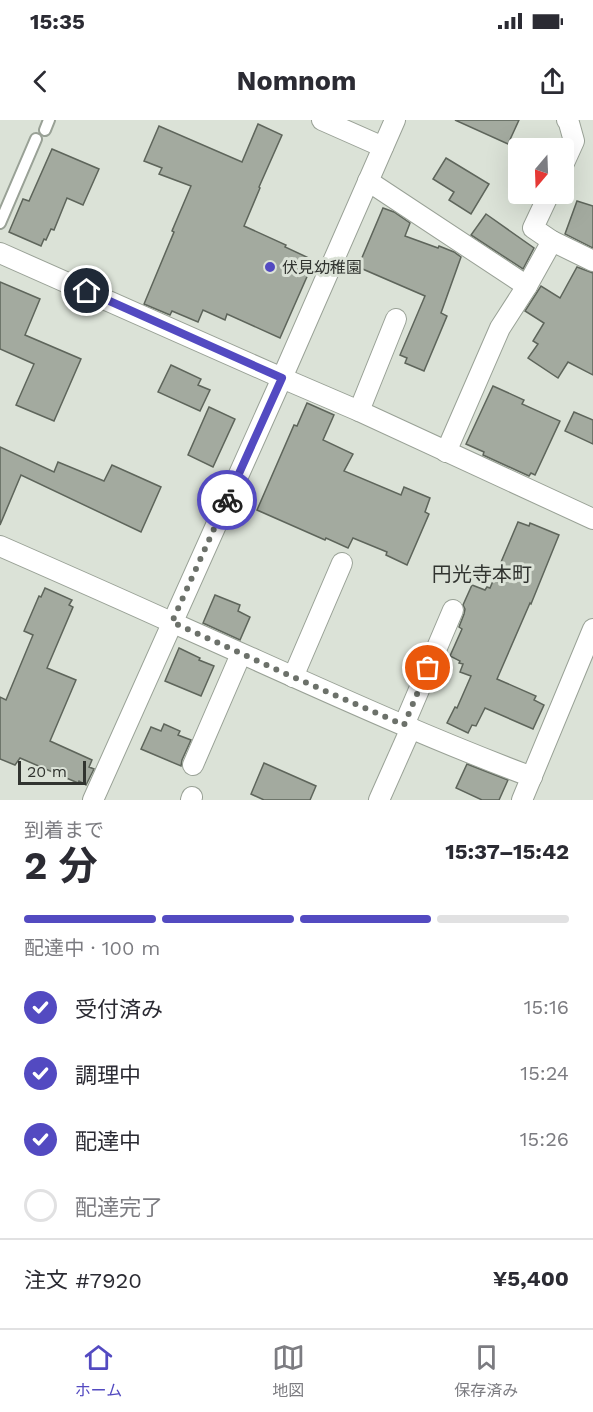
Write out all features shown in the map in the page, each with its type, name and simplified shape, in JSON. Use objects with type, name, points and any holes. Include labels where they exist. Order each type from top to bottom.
[{"type":"street","points":[[322,120],[383,147]]},
{"type":"street","points":[[93,800],[395,120]]},
{"type":"street","points":[[571,121],[574,138]]},
{"type":"street","points":[[368,181],[527,286]]},
{"type":"street","points":[[544,204],[533,228],[552,241],[593,261]]},
{"type":"street","points":[[446,452],[500,328],[552,241]]},
{"type":"street","points":[[0,253],[359,411],[593,519]]},
{"type":"street","points":[[359,411],[396,319]]},
{"type":"street","points":[[0,546],[293,677],[479,757],[532,777]]},
{"type":"street","points":[[293,677],[342,563]]},
{"type":"street","points":[[379,800],[453,610]]},
{"type":"street","points":[[522,800],[587,662],[593,629]]},
{"type":"street","points":[[193,765],[242,654]]},
{"type":"lane","points":[[0,223],[36,139]]},
{"type":"building","points":[[455,120],[519,120],[511,138],[508,138],[508,144]]},
{"type":"building","points":[[258,124],[282,135],[244,226],[286,245],[285,247],[311,259],[313,263],[280,338],[227,314],[225,320],[203,310],[198,322],[172,311],[170,315],[144,304],[191,186],[159,174],[162,168],[144,161],[159,126],[242,162]]},
{"type":"building","points":[[52,149],[99,169],[83,205],[67,198],[54,230],[51,229],[41,246],[9,232],[23,199],[29,201]]},
{"type":"building","points":[[446,158],[489,184],[471,214],[449,200],[454,192],[433,179]]},
{"type":"building","points":[[577,201],[593,206],[593,248],[565,234]]},
{"type":"building","points":[[383,208],[394,212],[410,223],[405,236],[438,248],[439,246],[461,257],[441,313],[447,316],[424,371],[405,363],[407,358],[400,355],[425,296],[358,267]]},
{"type":"building","points":[[486,214],[534,248],[523,269],[471,235]]},
{"type":"building","points":[[577,267],[593,273],[593,375],[568,362],[558,378],[528,358],[538,344],[533,341],[544,323],[525,311],[541,286],[560,298]]},
{"type":"building","points":[[0,282],[40,299],[25,335],[81,359],[54,421],[16,405],[34,364],[0,349]]},
{"type":"building","points":[[171,365],[201,379],[198,385],[210,390],[200,411],[158,392]]},
{"type":"building","points":[[493,386],[524,400],[522,404],[560,421],[535,475],[531,473],[529,476],[483,455],[484,452],[466,444]]},
{"type":"building","points":[[307,403],[334,415],[323,440],[353,454],[344,471],[401,495],[404,487],[430,498],[425,512],[429,514],[407,565],[386,555],[387,552],[353,538],[348,548],[257,510],[294,425],[297,426]]},
{"type":"building","points":[[209,407],[235,419],[213,467],[188,455]]},
{"type":"building","points":[[574,412],[593,420],[593,444],[565,431]]},
{"type":"building","points":[[0,447],[54,472],[58,462],[104,481],[112,465],[161,487],[141,532],[21,475],[0,525]]},
{"type":"building","points":[[518,522],[529,526],[530,523],[559,535],[497,679],[536,696],[534,700],[544,705],[533,729],[485,708],[476,726],[472,725],[468,733],[447,723],[455,707],[457,708],[471,676],[460,672],[463,664],[450,656],[462,629],[459,627],[465,609],[463,605],[472,585],[485,590],[487,587],[490,588]]},
{"type":"building","points":[[45,588],[72,600],[69,605],[73,607],[47,668],[76,680],[50,741],[92,760],[89,767],[94,769],[86,785],[20,758],[15,765],[0,759],[0,697],[6,700],[33,635],[24,631],[39,596],[41,597]]},
{"type":"building","points":[[215,595],[240,605],[238,611],[250,617],[240,640],[203,623]]},
{"type":"building","points":[[179,648],[214,666],[201,696],[165,681]]},
{"type":"building","points":[[164,724],[180,731],[178,735],[191,740],[181,766],[141,749],[151,727],[161,731]]},
{"type":"building","points":[[264,763],[316,786],[310,800],[264,800],[251,794]]},
{"type":"building","points":[[467,764],[508,780],[499,800],[482,800],[456,788]]},
{"type":"way so far","points":[[227,500],[172,622],[404,725],[428,668]]},
{"type":"place","name":"伏見幼稚園","points":[[270,267]]},
{"type":"district","name":"円光寺本町","points":[[482,574]]},
{"type":"route","points":[[87,291],[282,378],[227,500]]}]
